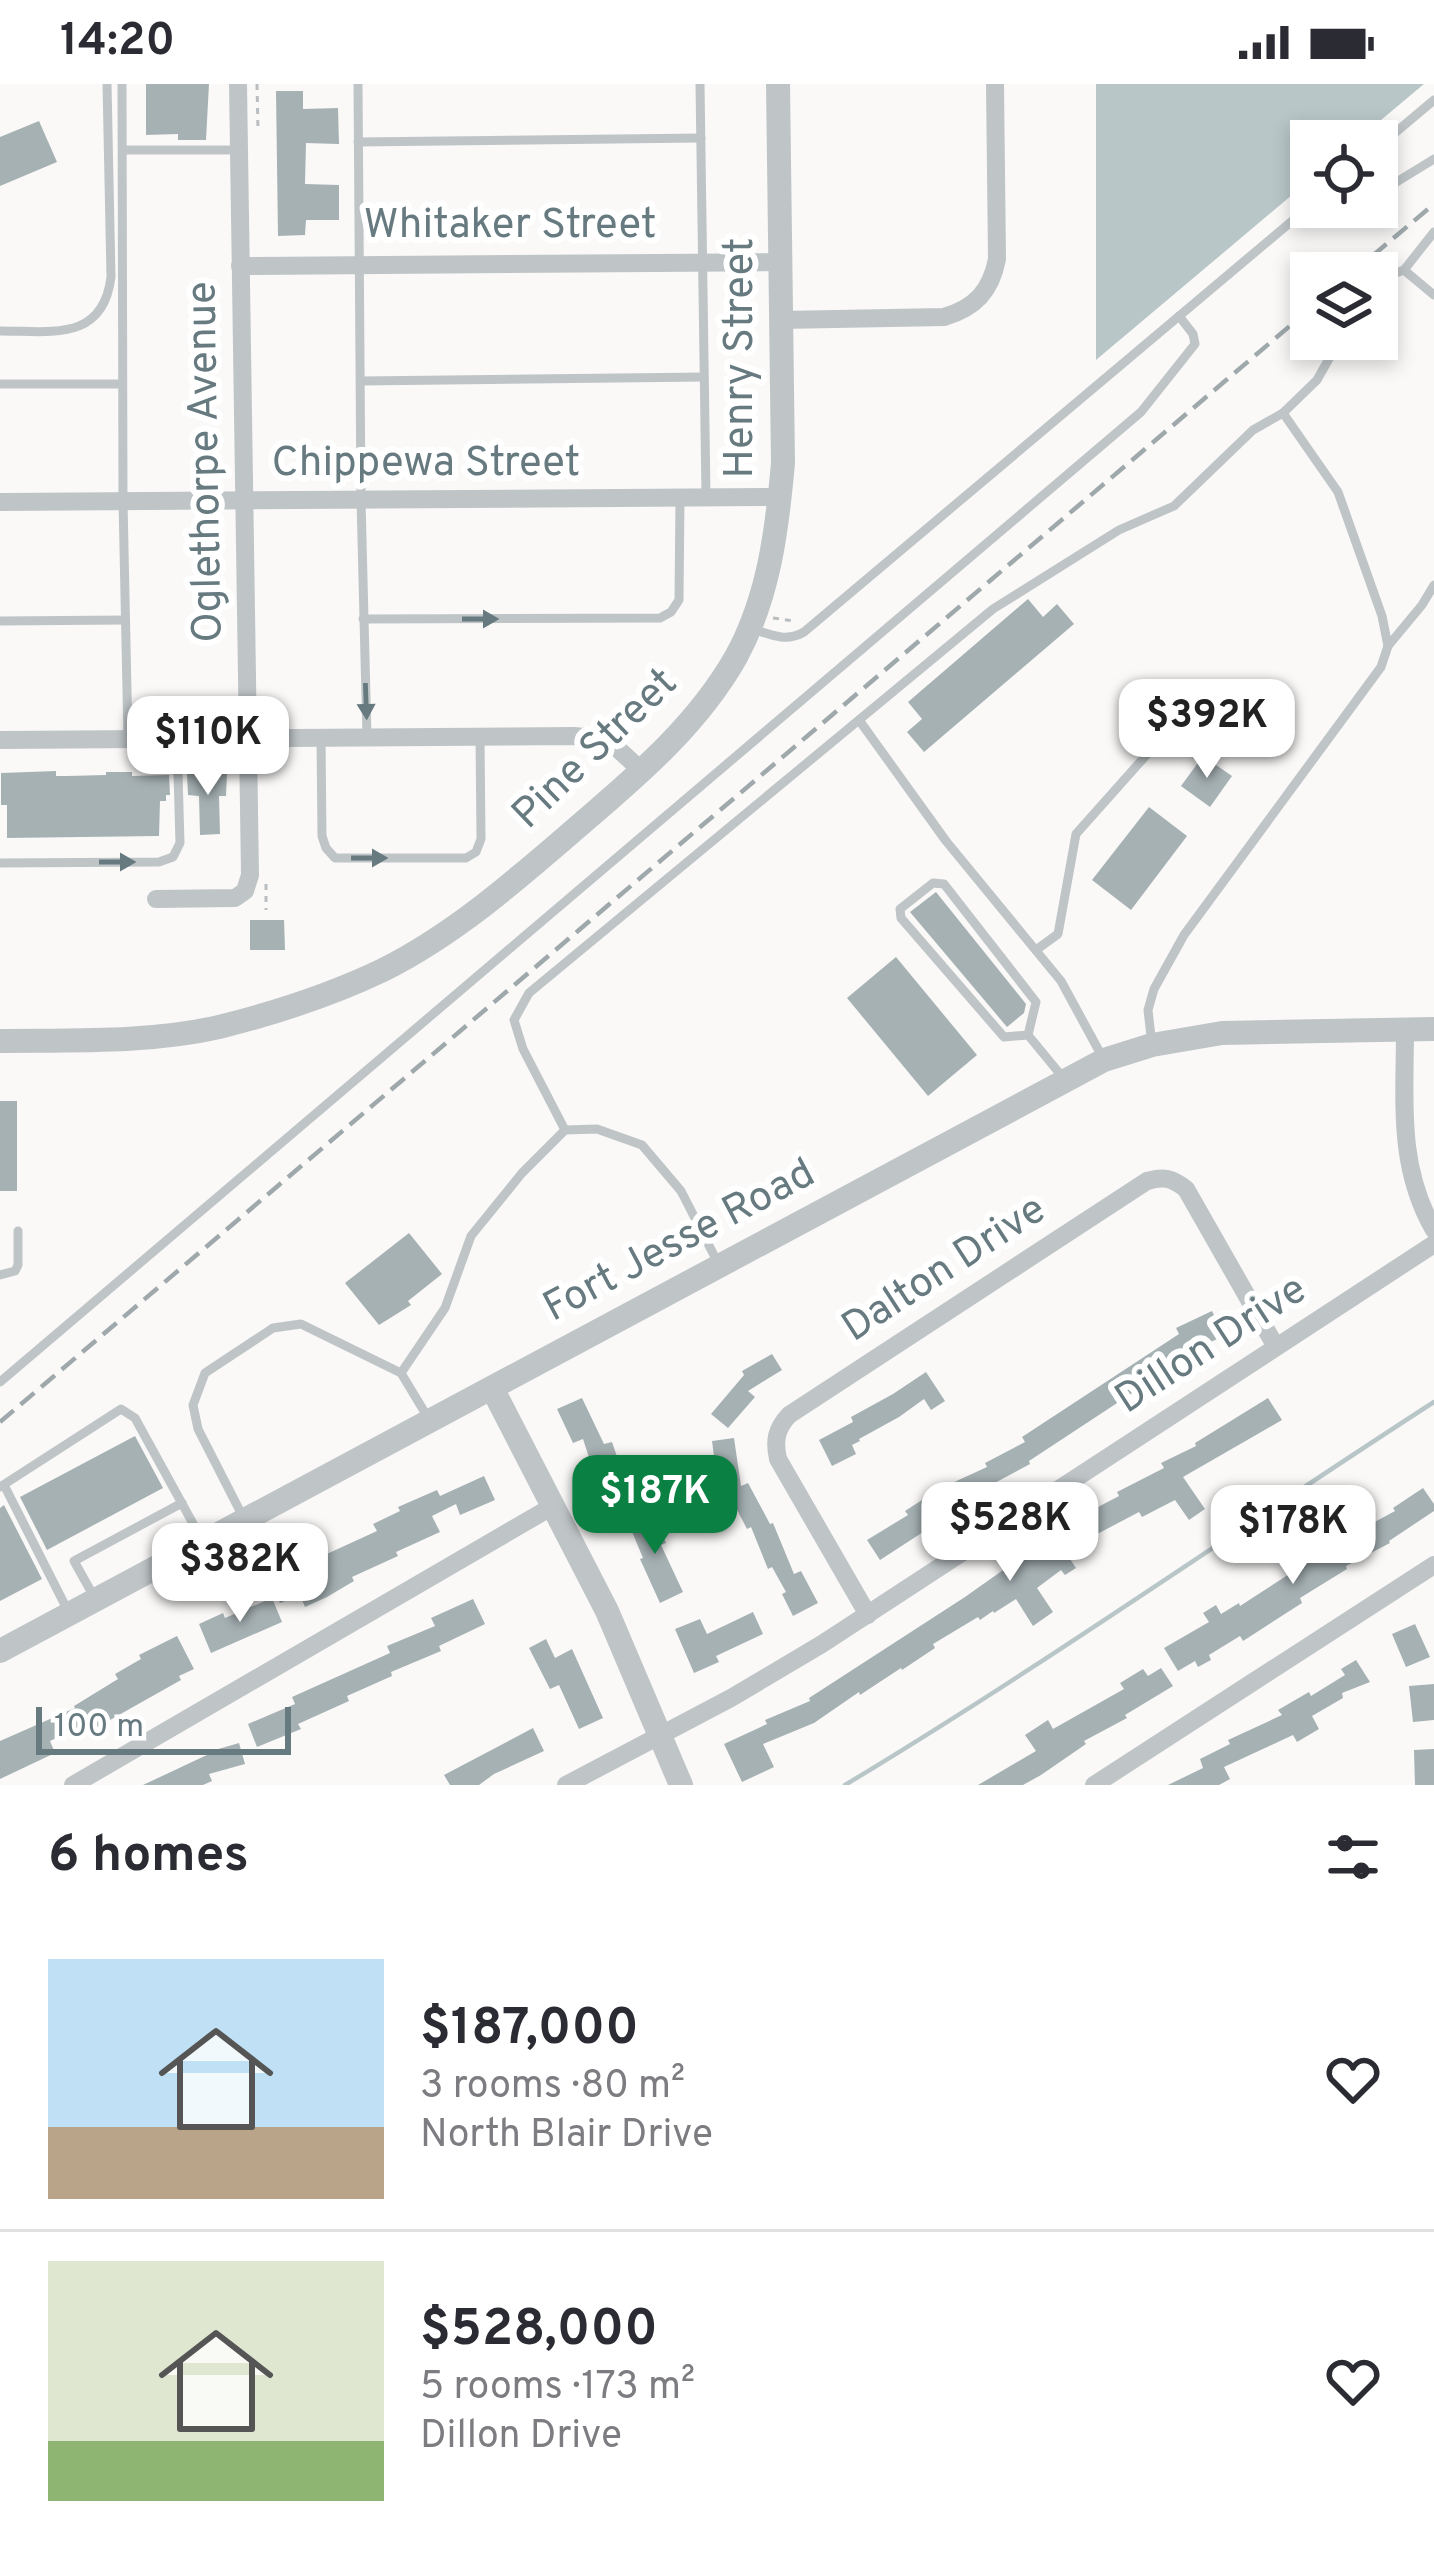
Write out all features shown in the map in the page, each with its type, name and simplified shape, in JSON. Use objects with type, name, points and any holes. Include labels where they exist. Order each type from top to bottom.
[{"type":"street","name":"Oglethorpe Avenue","points":[[156,899],[231,898],[245,891],[250,875],[238,84]]},
{"type":"street","name":"Henry Street","points":[[750,628],[768,576],[783,463],[778,84]]},
{"type":"street","points":[[781,320],[944,317],[961,313],[987,291],[997,260],[995,84]]},
{"type":"street","name":"Whitaker Street","points":[[240,266],[781,262]]},
{"type":"street","name":"Chippewa Street","points":[[0,502],[780,497]]},
{"type":"street","name":"Pine Street","points":[[0,1041],[125,1038],[214,1028],[334,992],[386,968],[476,911],[642,771],[709,698],[750,628]]},
{"type":"street","points":[[0,740],[574,736],[607,739],[642,771]]},
{"type":"street","points":[[1405,1029],[1406,1152],[1414,1187],[1434,1230]]},
{"type":"street","name":"Fort Jesse Road","points":[[0,1651],[1104,1060],[1152,1045],[1222,1033],[1434,1029]]},
{"type":"street","name":"Dalton Drive","points":[[868,1615],[778,1459],[775,1443],[788,1415],[1160,1177],[1186,1190],[1276,1347]]},
{"type":"street","name":"Dillon Drive","points":[[566,1785],[749,1687],[868,1615],[1434,1244]]},
{"type":"street","points":[[492,1388],[607,1611],[681,1785]]},
{"type":"street","points":[[73,1785],[553,1506]]},
{"type":"street","points":[[1094,1785],[1434,1565]]},
{"type":"lane","points":[[0,331],[76,327],[104,308],[111,277],[107,84]]},
{"type":"lane","points":[[122,84],[128,738]]},
{"type":"lane","points":[[358,84],[367,737]]},
{"type":"lane","points":[[700,84],[706,496]]},
{"type":"lane","points":[[1398,130],[1434,100]]},
{"type":"lane","points":[[358,142],[701,138]]},
{"type":"lane","points":[[123,150],[239,150]]},
{"type":"lane","points":[[1398,181],[1434,159]]},
{"type":"lane","points":[[750,628],[783,638],[804,632],[1290,223]]},
{"type":"lane","points":[[1398,272],[1434,232]]},
{"type":"lane","points":[[1404,270],[1434,295]]},
{"type":"lane","points":[[0,1382],[1141,412],[1195,344],[1180,316]]},
{"type":"lane","points":[[566,1130],[523,1049],[514,1020],[529,993],[993,609],[1119,530],[1174,506],[1253,430],[1283,413],[1317,380],[1328,360]]},
{"type":"lane","points":[[362,381],[704,377]]},
{"type":"lane","points":[[0,384],[122,384]]},
{"type":"lane","points":[[1283,413],[1338,493],[1388,646]]},
{"type":"lane","points":[[363,620],[660,618],[679,599],[680,498]]},
{"type":"lane","points":[[1152,1045],[1148,1010],[1154,989],[1184,935],[1381,667],[1388,646],[1434,585]]},
{"type":"lane","points":[[0,622],[125,620]]},
{"type":"lane","points":[[860,720],[946,842],[1061,981],[1104,1060]]},
{"type":"lane","points":[[321,737],[322,836],[335,858],[466,858],[476,852],[481,839],[480,736]]},
{"type":"lane","points":[[0,863],[158,862],[173,857],[180,843],[177,739]]},
{"type":"lane","points":[[1036,950],[1058,934],[1076,834],[1157,743]]},
{"type":"lane","points":[[933,883],[944,884],[1036,1002],[1028,1035],[1004,1037],[901,917],[900,909],[933,883]]},
{"type":"lane","points":[[1028,1035],[1065,1080]]},
{"type":"lane","points":[[401,1373],[445,1308],[471,1236],[522,1173],[566,1130],[597,1129],[642,1145],[681,1191],[719,1265]]},
{"type":"lane","points":[[0,1275],[15,1271],[18,1265],[18,1231]]},
{"type":"lane","points":[[244,1520],[198,1429],[193,1406],[205,1373],[273,1328],[301,1324],[401,1373],[430,1421]]},
{"type":"lane","points":[[69,1613],[2,1486],[101,1419],[121,1409],[135,1418],[203,1542]]},
{"type":"lane","points":[[95,1599],[74,1561],[182,1503]]},
{"type":"shaded area","points":[[1096,84],[1424,84],[1381,120],[1290,120],[1290,197],[1096,360]]},
{"type":"building","points":[[146,84],[209,84],[206,140],[178,140],[178,134],[146,135]]},
{"type":"building","points":[[276,91],[303,91],[303,109],[338,108],[339,144],[306,143],[305,184],[339,185],[339,220],[306,220],[305,235],[278,236]]},
{"type":"building","points":[[39,121],[57,162],[0,186],[0,137]]},
{"type":"building","points":[[1028,599],[1043,617],[1057,604],[1074,624],[924,752],[907,732],[922,719],[908,702]]},
{"type":"building","points":[[1203,756],[1232,776],[1210,807],[1181,786]]},
{"type":"building","points":[[56,771],[56,776],[169,775],[170,795],[160,801],[159,836],[7,838],[1,773]]},
{"type":"building","points":[[190,772],[227,773],[226,796],[219,796],[220,834],[200,835],[199,796],[188,795]]},
{"type":"building","points":[[1149,807],[1187,836],[1131,910],[1092,880]]},
{"type":"building","points":[[936,892],[1026,1004],[1024,1013],[1007,1027],[910,912]]},
{"type":"building","points":[[250,920],[284,920],[285,950],[250,950]]},
{"type":"building","points":[[896,957],[977,1055],[928,1096],[847,998]]},
{"type":"building","points":[[0,1101],[17,1101],[17,1191],[0,1191]]},
{"type":"building","points":[[409,1233],[442,1274],[408,1301],[411,1305],[379,1325],[345,1283]]},
{"type":"building","points":[[1212,1311],[1224,1336],[1182,1355],[1184,1359],[1030,1464],[952,1509],[954,1512],[880,1560],[867,1540],[908,1515],[905,1511],[987,1467],[985,1463],[1025,1442],[1022,1437],[1179,1334],[1176,1328]]},
{"type":"building","points":[[772,1354],[782,1370],[748,1391],[755,1397],[728,1428],[711,1414],[744,1375],[742,1371]]},
{"type":"building","points":[[926,1372],[945,1401],[931,1410],[924,1399],[859,1439],[852,1445],[856,1454],[832,1466],[819,1440]]},
{"type":"building","points":[[582,1398],[604,1444],[612,1442],[623,1474],[597,1482],[583,1439],[573,1443],[557,1409]]},
{"type":"building","points":[[1268,1398],[1282,1420],[1183,1477],[1205,1509],[1189,1520],[1175,1500],[1142,1517],[1139,1512],[1084,1541],[1088,1547],[1070,1559],[1076,1568],[1065,1575],[1061,1570],[1037,1588],[1053,1612],[1033,1626],[1016,1599],[978,1617],[814,1723],[763,1744],[774,1767],[742,1782],[724,1744],[810,1701],[1077,1518],[1164,1468],[1161,1463],[1196,1446]]},
{"type":"building","points":[[135,1436],[163,1488],[47,1550],[20,1497]]},
{"type":"building","points":[[734,1438],[741,1486],[748,1483],[773,1523],[794,1574],[801,1571],[818,1603],[793,1616],[782,1594],[786,1592],[772,1567],[768,1569],[751,1527],[747,1529],[721,1479],[717,1480],[712,1441]]},
{"type":"building","points":[[484,1476],[495,1500],[460,1515],[456,1504],[432,1516],[440,1532],[352,1577],[354,1581],[327,1597],[305,1607],[300,1595],[280,1603],[270,1580],[377,1531],[373,1524],[400,1511],[398,1507],[437,1490],[440,1496]]},
{"type":"building","points":[[1423,1488],[1434,1511],[1390,1543],[1346,1566],[1300,1598],[1302,1603],[1243,1641],[1240,1636],[1209,1655],[1211,1660],[1198,1667],[1195,1661],[1178,1671],[1164,1648],[1209,1622],[1203,1613],[1216,1605],[1221,1614],[1240,1606],[1320,1554],[1324,1561],[1351,1545],[1347,1537],[1395,1511]]},
{"type":"building","points":[[4,1505],[42,1579],[0,1601],[0,1508]]},
{"type":"building","points":[[653,1511],[666,1543],[661,1545],[683,1592],[660,1603],[628,1522]]},
{"type":"building","points":[[272,1598],[282,1622],[211,1653],[199,1624]]},
{"type":"building","points":[[473,1599],[485,1624],[347,1696],[349,1701],[298,1724],[301,1729],[257,1747],[248,1724],[295,1704],[292,1697],[390,1653],[387,1646],[435,1626],[431,1618]]},
{"type":"building","points":[[753,1612],[763,1634],[716,1656],[719,1662],[694,1673],[675,1629],[700,1619],[707,1634]]},
{"type":"building","points":[[1415,1624],[1430,1657],[1406,1667],[1392,1634]]},
{"type":"building","points":[[177,1636],[194,1669],[179,1676],[181,1680],[78,1738],[74,1730],[50,1741],[55,1753],[0,1779],[0,1741],[75,1708],[118,1679],[115,1674],[141,1659],[139,1655]]},
{"type":"building","points":[[546,1639],[555,1658],[572,1649],[603,1718],[579,1729],[559,1685],[550,1689],[529,1648]]},
{"type":"building","points":[[1356,1660],[1370,1682],[1342,1693],[1343,1698],[1312,1716],[1319,1729],[1297,1742],[1293,1735],[1224,1767],[1230,1779],[1219,1785],[1168,1785],[1203,1768],[1200,1759],[1230,1744],[1228,1740],[1282,1715],[1278,1710],[1345,1675],[1341,1669]]},
{"type":"building","points":[[1161,1668],[1173,1686],[1084,1741],[1041,1775],[1023,1785],[978,1785],[1036,1751],[1025,1735],[1048,1720],[1053,1729],[1124,1689],[1120,1683],[1143,1669],[1148,1676]]},
{"type":"building","points":[[1434,1684],[1434,1720],[1413,1722],[1409,1686]]},
{"type":"building","points":[[533,1728],[544,1751],[479,1785],[450,1785],[444,1775]]},
{"type":"building","points":[[239,1743],[245,1764],[209,1774],[212,1781],[203,1785],[143,1785],[208,1752]]},
{"type":"building","points":[[1434,1749],[1434,1785],[1415,1785],[1414,1750]]},
{"type":"waterway","points":[[845,1785],[1434,1402]]},
{"type":"railway","points":[[1377,252],[1434,204]]},
{"type":"railway","points":[[0,1422],[1290,326]]}]
